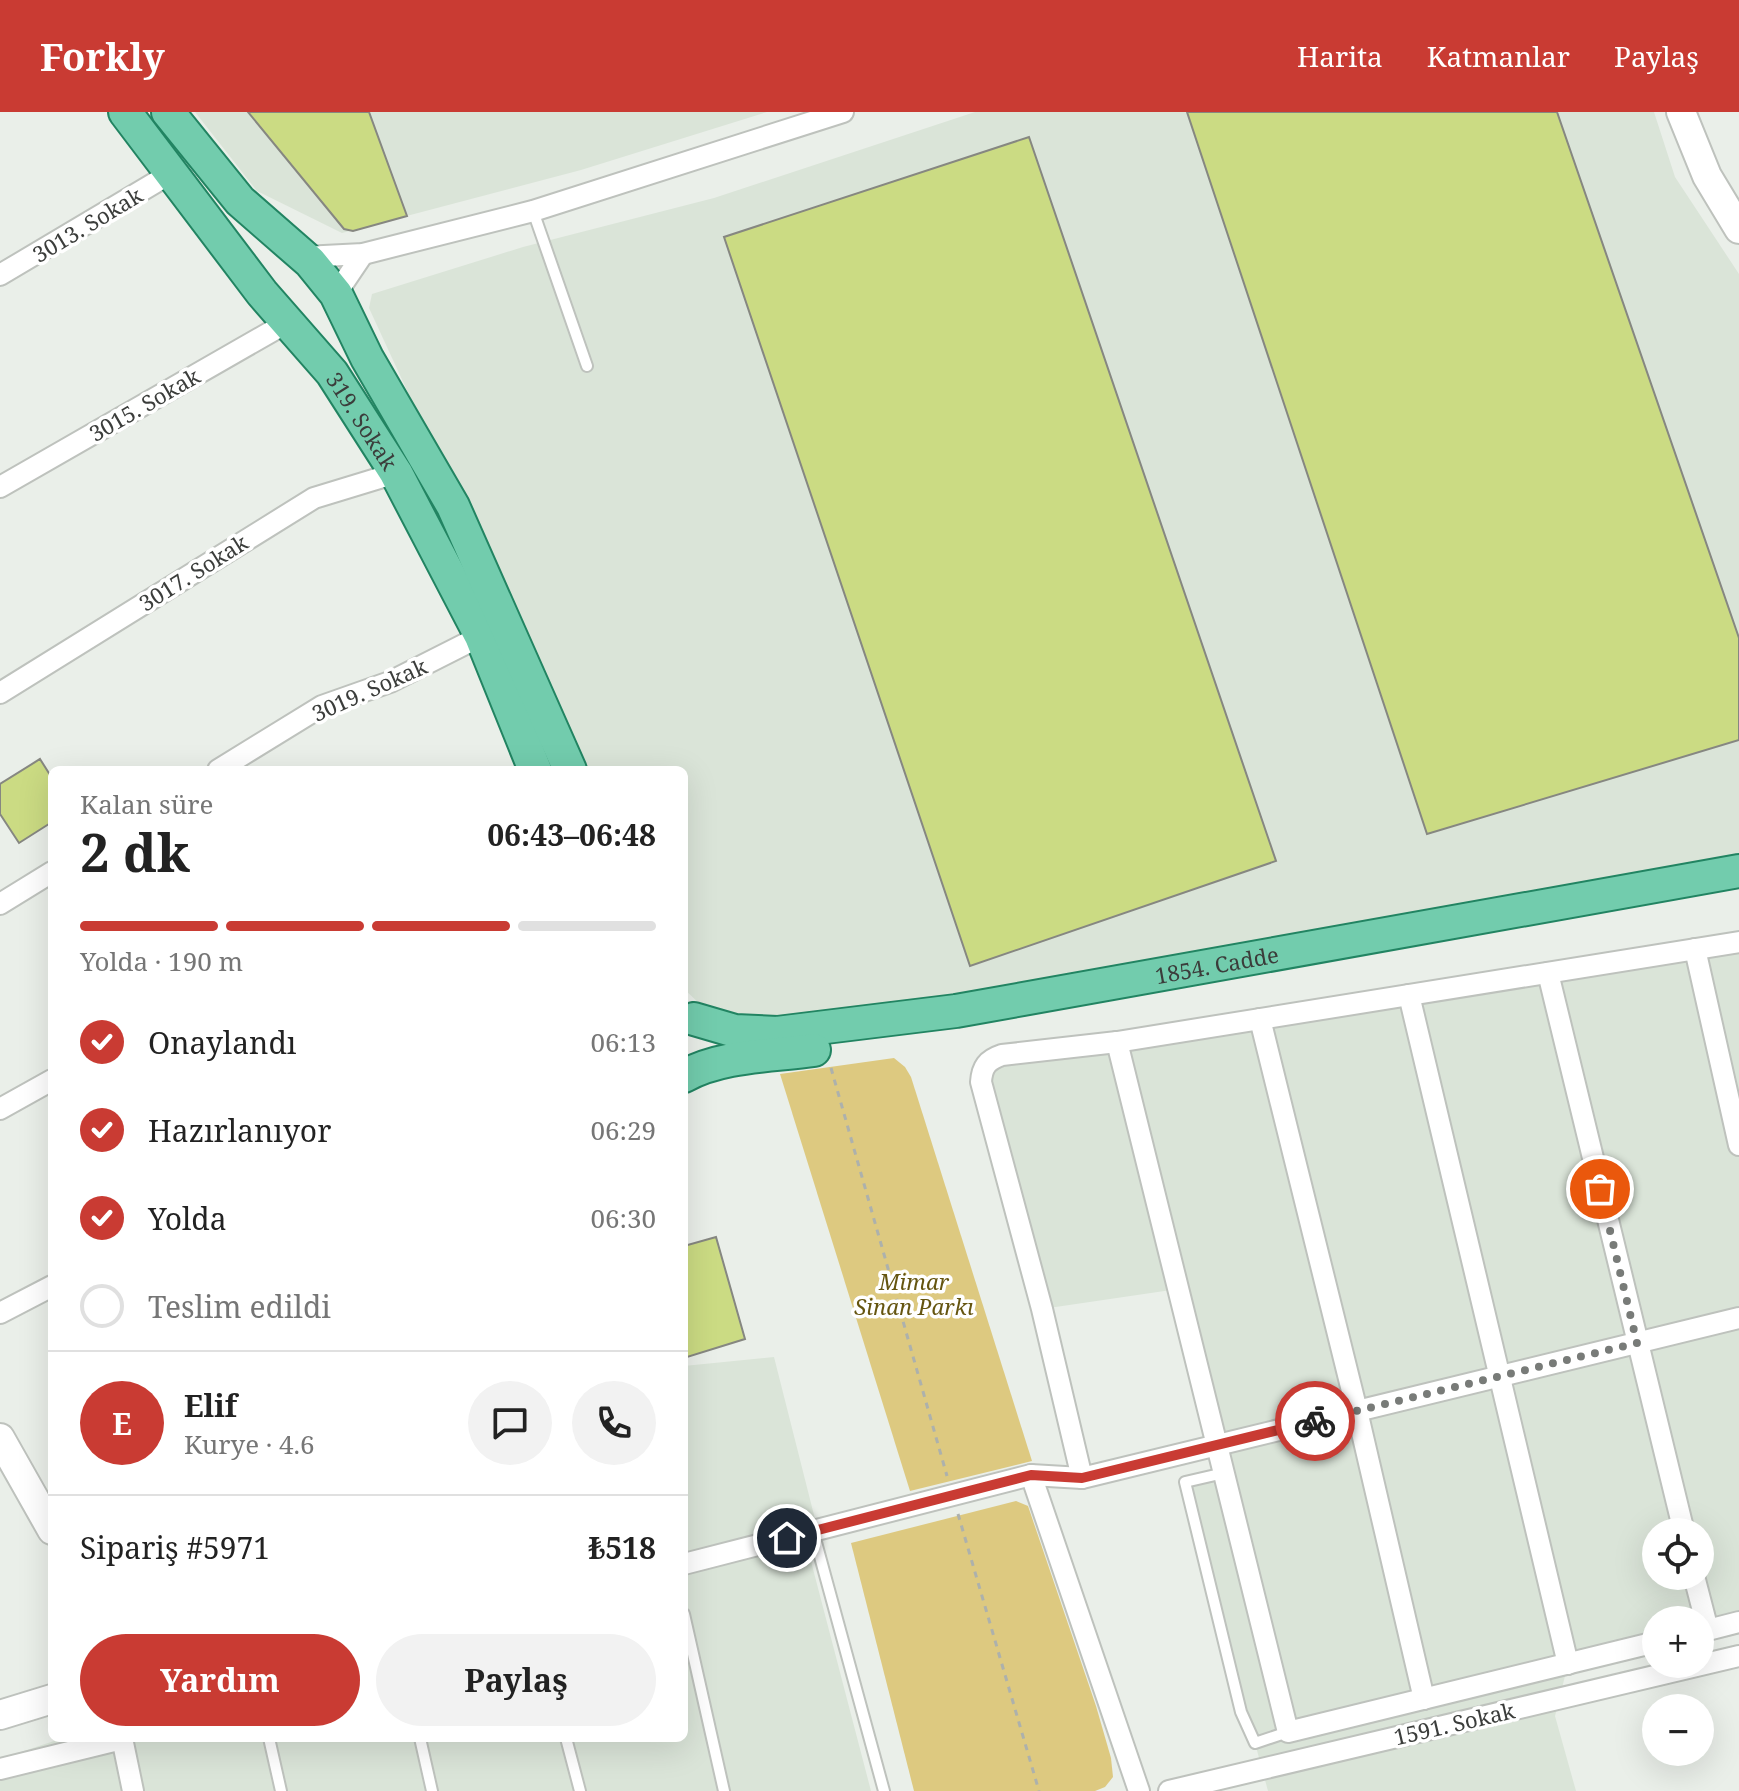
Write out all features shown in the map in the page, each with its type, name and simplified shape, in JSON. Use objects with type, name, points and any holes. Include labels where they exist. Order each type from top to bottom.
[{"type":"main road","name":"319. Sokak","points":[[125,112],[262,293],[332,373],[396,473],[481,636],[533,766]]},
{"type":"main road","name":"319. Sokak","points":[[168,112],[240,201],[304,257],[336,294],[367,358],[453,506],[568,766]]},
{"type":"main road","points":[[1681,112],[1707,176],[1739,229]]},
{"type":"main road","points":[[262,293],[264,279],[271,269],[286,260],[304,257]]},
{"type":"main road","points":[[288,322],[315,317],[326,309],[336,294]]},
{"type":"main road","name":"1854. Cadde","points":[[689,1016],[735,1031],[761,1034],[956,1011],[1739,871]]},
{"type":"main road","points":[[688,1074],[726,1062],[826,1049],[956,1011]]},
{"type":"main road","points":[[688,1074],[700,1063],[704,1051],[701,1028],[689,1016]]},
{"type":"main road","points":[[0,1438],[48,1515]]},
{"type":"main road","points":[[0,1715],[48,1700]]},
{"type":"street","points":[[304,257],[363,254],[533,211],[843,112]]},
{"type":"street","name":"3013. Sokak","points":[[0,275],[173,172]]},
{"type":"street","points":[[336,294],[363,254]]},
{"type":"street","name":"3015. Sokak","points":[[0,487],[288,322]]},
{"type":"street","name":"3017. Sokak","points":[[0,693],[314,498],[396,473]]},
{"type":"street","name":"3019. Sokak","points":[[224,766],[322,706],[390,682],[481,636]]},
{"type":"street","points":[[0,904],[48,874]]},
{"type":"street","points":[[1082,1478],[1042,1309],[981,1082],[987,1063],[1002,1055],[1117,1042],[1739,942]]},
{"type":"street","points":[[1695,949],[1739,1145]]},
{"type":"street","points":[[1548,973],[1681,1518]]},
{"type":"street","points":[[1409,995],[1568,1664]]},
{"type":"street","points":[[1260,1019],[1424,1699]]},
{"type":"street","points":[[1117,1042],[1288,1732],[1642,1646]]},
{"type":"street","points":[[0,1109],[48,1082]]},
{"type":"street","points":[[0,1313],[48,1288]]},
{"type":"street","points":[[688,1563],[1031,1475],[1082,1478],[1739,1318]]},
{"type":"street","points":[[1031,1475],[1139,1791]]},
{"type":"street","points":[[1714,1628],[1739,1622]]},
{"type":"street","name":"1591. Sokak","points":[[1169,1791],[1739,1656]]},
{"type":"street","points":[[0,1769],[110,1742]]},
{"type":"street","points":[[123,1742],[133,1791]]},
{"type":"lane","points":[[533,211],[587,366]]},
{"type":"lane","points":[[1224,1473],[1185,1482],[1241,1712],[1255,1743],[1288,1732]]},
{"type":"lane","points":[[813,1531],[884,1791]]},
{"type":"lane","points":[[688,1632],[724,1791]]},
{"type":"lane","points":[[270,1742],[281,1791]]},
{"type":"lane","points":[[421,1742],[432,1791]]},
{"type":"lane","points":[[567,1742],[580,1791]]},
{"type":"path","points":[[826,1049],[949,1483]]},
{"type":"path","points":[[955,1505],[1039,1791]]},
{"type":"shaded area","points":[[195,112],[767,112],[581,170],[342,233],[257,191]]},
{"type":"shaded area","points":[[975,112],[1654,112],[1675,177],[1739,274],[1739,864],[828,1020],[768,1023],[702,1006],[688,993],[688,766],[580,766],[369,308],[372,294],[523,247],[714,198]]},
{"type":"shaded area","points":[[1739,942],[1739,1622],[1714,1621],[1714,1606],[1642,1606],[1642,1646],[1568,1664],[1555,1716],[1576,1791],[1268,1791],[1255,1743],[1241,1712],[1185,1482],[1223,1473],[1178,1289],[1042,1309],[987,1063]]},
{"type":"shaded area","points":[[774,1357],[815,1519],[801,1523],[871,1791],[0,1791],[0,1759],[51,1742],[688,1742],[688,1366]]},
{"type":"green space","name":"Mimar Sinan Parkı","points":[[894,1058],[911,1077],[1032,1461],[910,1491],[780,1074]]},
{"type":"green space","points":[[1016,1501],[1028,1506],[1096,1706],[1111,1758],[1113,1777],[1105,1787],[1095,1791],[914,1791],[851,1543]]},
{"type":"building","points":[[248,112],[369,112],[407,216],[353,231],[344,229]]},
{"type":"building","points":[[1187,112],[1557,112],[1739,638],[1739,740],[1427,834]]},
{"type":"building","points":[[1029,137],[1276,861],[970,966],[724,237]]},
{"type":"building","points":[[40,759],[48,772],[48,825],[19,843],[0,814],[0,784]]},
{"type":"building","points":[[716,1237],[745,1339],[688,1357],[688,1245]]},
{"type":"way so far","points":[[1315,1421],[1637,1343],[1600,1189]]},
{"type":"route","points":[[787,1538],[1031,1475],[1082,1478],[1315,1421]]}]
